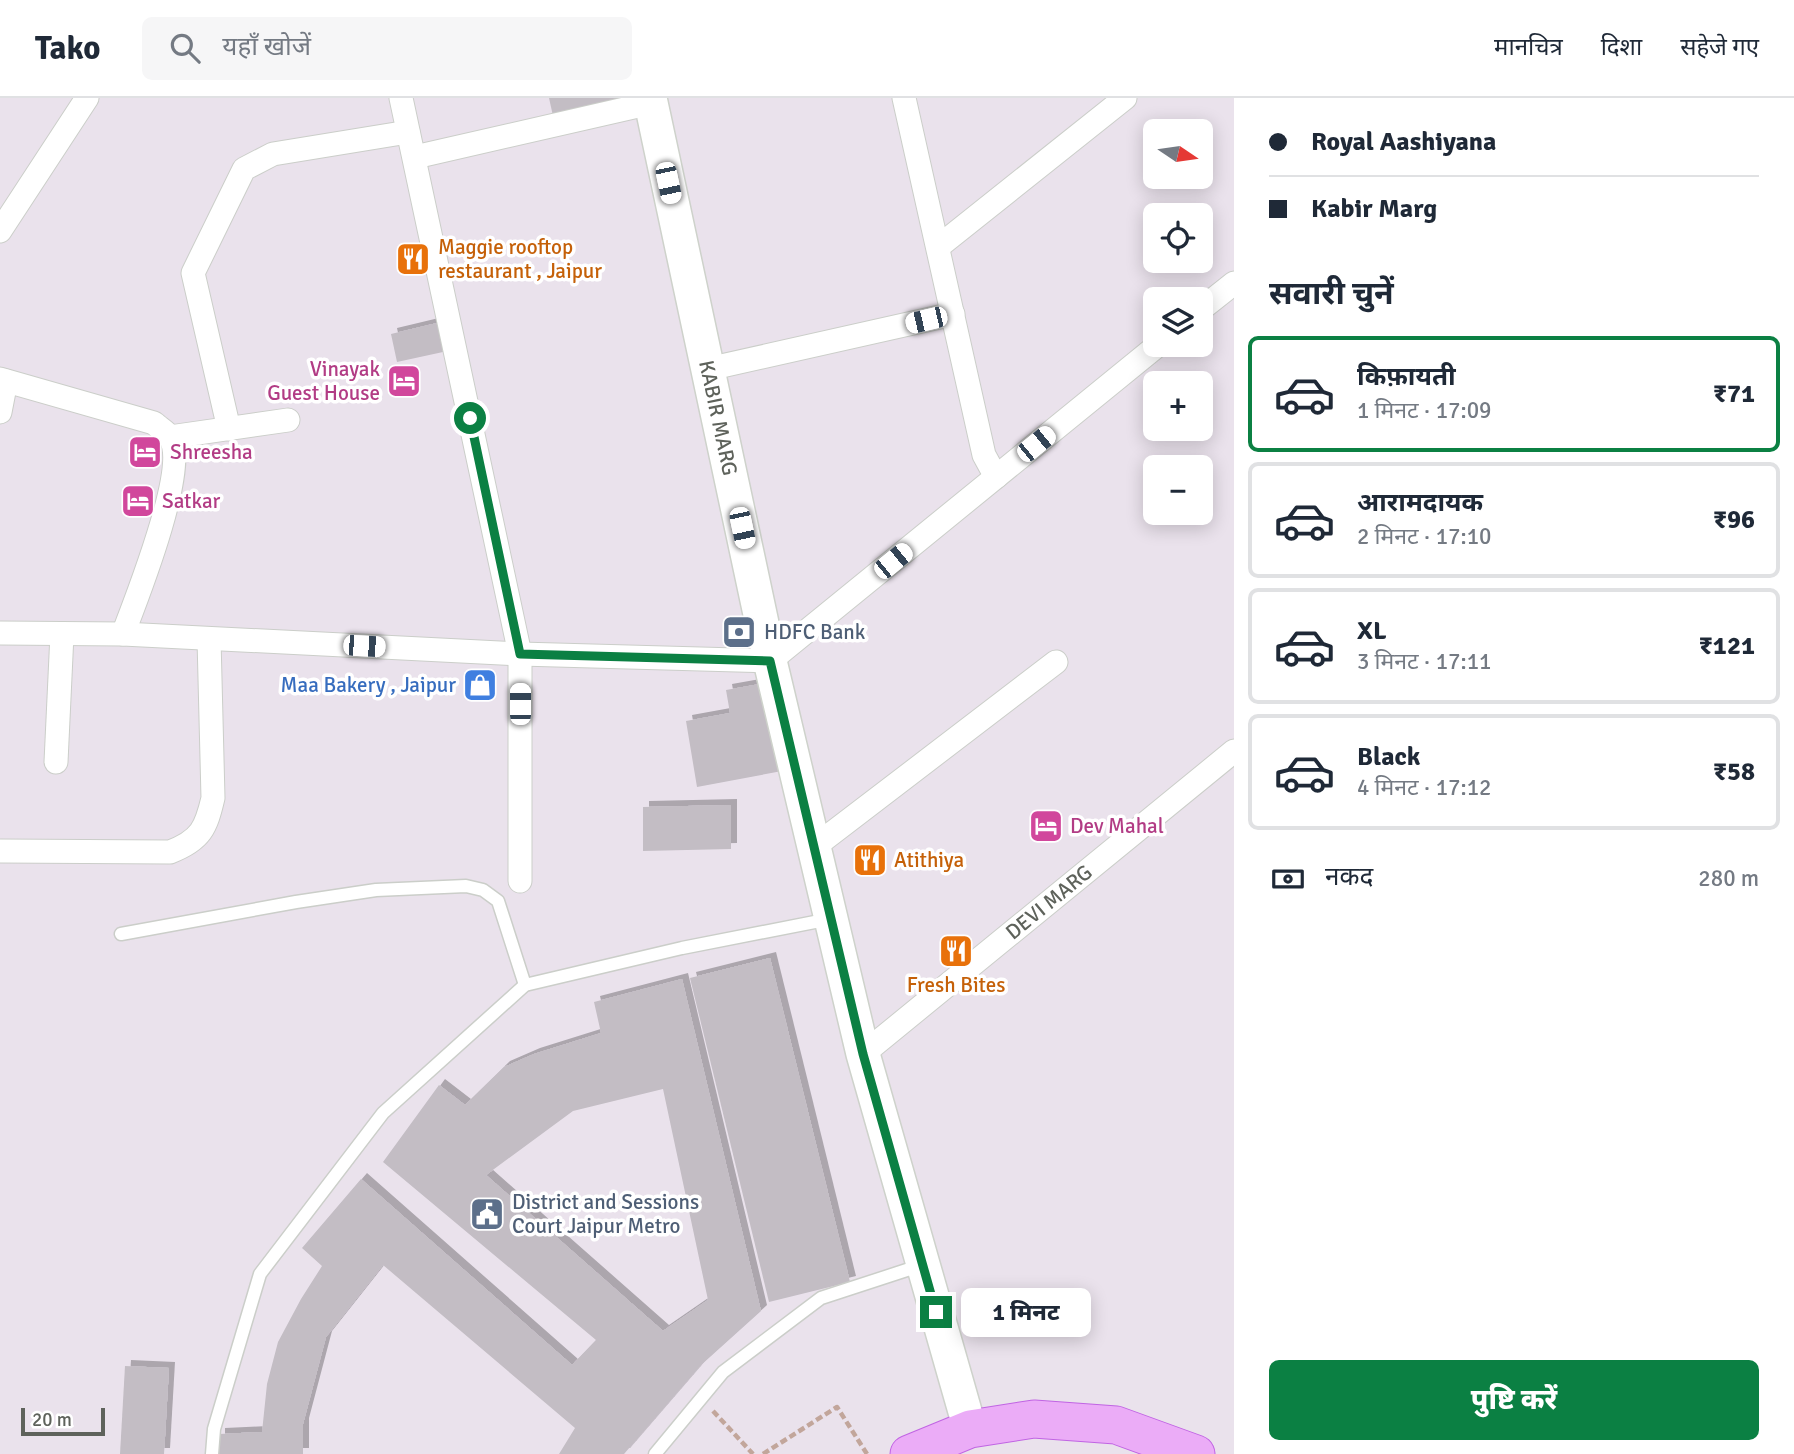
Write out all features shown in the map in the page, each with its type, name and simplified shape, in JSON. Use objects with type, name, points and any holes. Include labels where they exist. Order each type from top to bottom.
[{"type":"main road","points":[[909,1454],[970,1429],[1034,1419],[1116,1425],[1196,1454]]},
{"type":"street","points":[[0,231],[87,98]]},
{"type":"street","points":[[401,98],[520,654],[520,881]]},
{"type":"street","points":[[904,98],[984,455],[996,477]]},
{"type":"street","points":[[938,247],[1125,98]]},
{"type":"street","points":[[415,157],[650,100]]},
{"type":"street","name":"KABIR MARG","points":[[650,100],[770,661],[863,1054],[970,1429]]},
{"type":"street","points":[[229,429],[193,273],[244,169],[273,154],[408,132]]},
{"type":"street","points":[[1213,300],[1234,283]]},
{"type":"street","points":[[708,369],[953,314]]},
{"type":"street","points":[[0,633],[123,634],[520,654],[770,661],[1143,357]]},
{"type":"street","points":[[0,412],[3,380],[154,423],[170,437],[175,455],[160,533],[123,634]]},
{"type":"street","points":[[170,437],[288,421]]},
{"type":"street","points":[[56,762],[62,634]]},
{"type":"street","points":[[0,851],[170,852],[191,844],[207,821],[213,797],[209,639]]},
{"type":"street","points":[[814,848],[1056,662]]},
{"type":"street","name":"DEVI MARG","points":[[863,1054],[1234,751]]},
{"type":"lane","points":[[121,934],[376,890],[466,886],[483,890],[498,901],[525,985]]},
{"type":"lane","points":[[212,1454],[214,1429],[260,1275],[383,1114],[525,985],[682,948],[831,919]]},
{"type":"lane","points":[[655,1454],[723,1372],[821,1298],[923,1265]]},
{"type":"path","points":[[701,1397],[753,1454]]},
{"type":"path","points":[[764,1454],[837,1407],[867,1454]]},
{"type":"building","points":[[549,98],[624,98],[553,116]]},
{"type":"building","points":[[437,323],[443,352],[397,362],[391,334]]},
{"type":"building","points":[[766,683],[782,771],[697,787],[686,721],[730,713],[726,690]]},
{"type":"building","points":[[731,805],[731,849],[643,851],[643,807]]},
{"type":"building","points":[[770,958],[850,1282],[769,1302],[690,978]]},
{"type":"building","name":"District and Sessions Court Jaipur Metro","points":[[682,979],[761,1311],[700,1366],[624,1454],[559,1454],[575,1428],[383,1265],[326,1337],[303,1424],[303,1454],[219,1454],[219,1434],[262,1432],[267,1384],[278,1342],[322,1266],[302,1248],[361,1179],[572,1365],[596,1340],[383,1162],[439,1085],[465,1105],[504,1067],[534,1054],[601,1033],[594,1002]],"holes":[[[663,1089],[708,1300],[663,1331],[486,1175],[573,1111]]]},
{"type":"building","points":[[125,1366],[169,1368],[164,1454],[120,1454]]},
{"type":"place","name":"Maggie rooftop restaurant , Jaipur","points":[[413,259]]},
{"type":"place","name":"Vinayak Guest House","points":[[404,381]]},
{"type":"place","name":"Shreesha","points":[[145,452]]},
{"type":"place","name":"Satkar","points":[[138,501]]},
{"type":"place","name":"HDFC Bank","points":[[739,632]]},
{"type":"place","name":"Maa Bakery , Jaipur","points":[[480,685]]},
{"type":"place","name":"Dev Mahal","points":[[1046,826]]},
{"type":"place","name":"Atithiya","points":[[870,860]]},
{"type":"place","name":"Fresh Bites","points":[[956,951]]},
{"type":"place","name":"District and Sessions Court Jaipur Metro","points":[[487,1214]]},
{"type":"route","points":[[470,418],[520,654],[770,661],[863,1054],[936,1312]]}]
